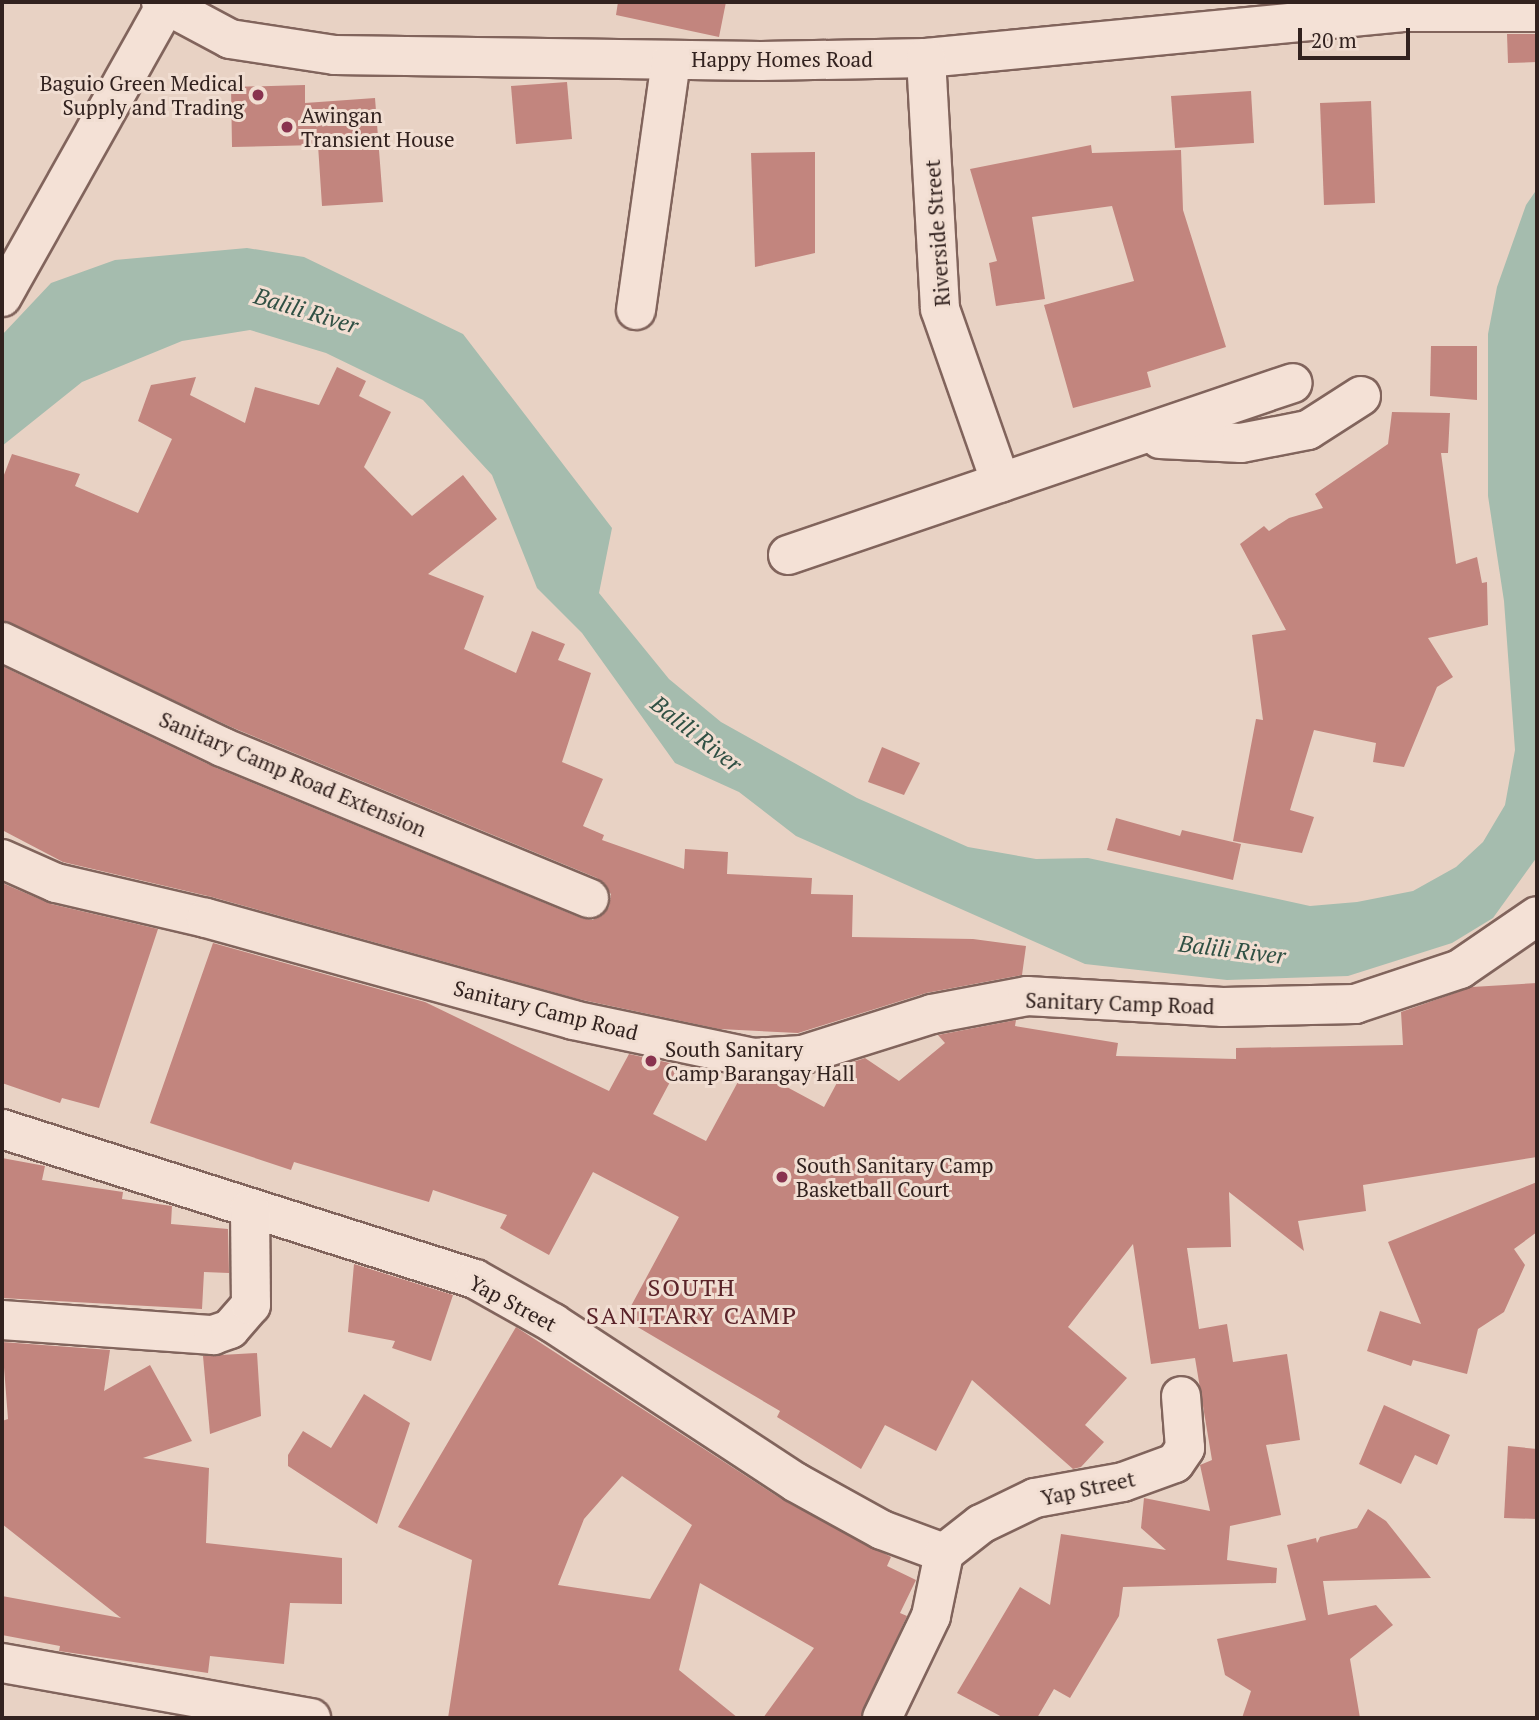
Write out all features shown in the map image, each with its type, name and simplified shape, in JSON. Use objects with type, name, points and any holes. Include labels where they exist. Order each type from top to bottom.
[{"type":"street","name":"Happy Homes Road","points":[[164,3],[230,38],[335,55],[671,60],[926,58],[1402,7],[1537,12]]},
{"type":"street","points":[[2,297],[164,3]]},
{"type":"street","name":"Riverside Street","points":[[926,58],[940,309],[1002,483]]},
{"type":"street","points":[[636,310],[671,60]]},
{"type":"street","points":[[788,555],[1144,438],[1293,383]]},
{"type":"street","points":[[1144,438],[1241,443],[1308,430],[1361,396]]},
{"type":"street","name":"Sanitary Camp Road Extension","points":[[2,642],[222,747],[589,898]]},
{"type":"street","name":"Sanitary Camp Road","points":[[2,859],[56,883],[206,918],[573,1020],[753,1058],[802,1055],[932,1014],[1027,996],[1223,1007],[1355,1004],[1460,969],[1537,916]]},
{"type":"street","name":"Yap Street","points":[[2,1129],[475,1279],[553,1323],[795,1482],[882,1531],[944,1553],[981,1524],[1035,1498],[1123,1482],[1175,1463],[1185,1448],[1181,1396]]},
{"type":"street","points":[[2,1320],[214,1335],[230,1329],[251,1305],[250,1209]]},
{"type":"street","points":[[882,1718],[931,1616],[944,1553]]},
{"type":"street","points":[[2,1663],[311,1718]]},
{"type":"water","name":"Balili River","points":[[1537,189],[1537,857],[1493,918],[1452,943],[1348,976],[1227,980],[1085,964],[796,836],[739,792],[675,763],[582,633],[537,588],[492,475],[423,400],[326,353],[250,330],[182,341],[82,382],[2,446],[2,335],[51,283],[115,260],[247,248],[304,257],[463,334],[612,528],[599,593],[669,679],[721,722],[857,798],[968,847],[1036,859],[1088,858],[1310,906],[1357,902],[1413,891],[1456,867],[1483,842],[1505,805],[1515,750],[1504,601],[1488,496],[1488,334],[1497,287],[1526,205]]},
{"type":"building","points":[[618,2],[726,2],[719,37],[616,15]]},
{"type":"building","points":[[1507,34],[1537,34],[1537,62],[1508,63]]},
{"type":"building","points":[[567,82],[572,139],[516,144],[511,86]]},
{"type":"building","points":[[305,85],[305,103],[375,98],[383,202],[322,206],[318,145],[232,147],[231,87]]},
{"type":"building","points":[[1251,91],[1254,143],[1175,148],[1171,96]]},
{"type":"building","points":[[1371,101],[1375,203],[1324,205],[1320,103]]},
{"type":"building","points":[[1091,145],[1092,153],[1181,150],[1183,210],[1226,347],[1147,372],[1151,387],[1073,408],[1044,305],[1134,281],[1112,206],[1032,217],[1045,299],[996,306],[989,263],[997,261],[970,169]]},
{"type":"building","points":[[815,152],[815,253],[755,267],[751,153]]},
{"type":"building","points":[[1431,346],[1477,346],[1477,400],[1430,396]]},
{"type":"building","points":[[337,367],[366,381],[359,396],[391,412],[364,467],[412,516],[463,475],[497,519],[428,574],[484,596],[464,649],[516,673],[532,631],[565,644],[558,660],[591,673],[562,762],[603,779],[583,826],[604,835],[602,840],[684,869],[685,849],[728,852],[727,874],[812,878],[811,894],[853,895],[852,937],[973,939],[1026,946],[1022,975],[926,993],[798,1033],[719,1029],[578,999],[212,897],[63,862],[2,830],[2,666],[214,767],[581,918],[593,920],[609,907],[611,894],[597,878],[231,727],[2,620],[2,480],[12,454],[80,474],[75,486],[138,513],[172,439],[138,421],[151,385],[196,377],[190,395],[245,423],[255,387],[319,405]]},
{"type":"building","points":[[1392,412],[1450,413],[1448,453],[1441,453],[1456,564],[1477,557],[1482,583],[1487,582],[1488,625],[1428,638],[1453,677],[1437,687],[1404,767],[1373,762],[1376,743],[1314,730],[1290,810],[1314,817],[1302,853],[1233,841],[1256,719],[1263,720],[1252,635],[1286,630],[1240,544],[1264,526],[1269,531],[1289,518],[1323,508],[1315,494],[1388,444]]},
{"type":"building","points":[[882,747],[920,763],[904,795],[868,782]]},
{"type":"building","points":[[1116,818],[1180,836],[1182,830],[1241,844],[1233,880],[1107,850]]},
{"type":"building","points":[[2,883],[51,904],[158,929],[99,1108],[62,1098],[60,1103],[2,1083]]},
{"type":"building","points":[[213,943],[425,1002],[609,1091],[629,1054],[679,1065],[653,1114],[706,1141],[740,1078],[772,1079],[824,1107],[847,1064],[865,1058],[899,1081],[945,1043],[938,1035],[1016,1020],[1015,1026],[1118,1043],[1116,1056],[1236,1059],[1236,1048],[1403,1045],[1401,1012],[1472,987],[1537,983],[1537,1157],[1363,1185],[1366,1211],[1298,1221],[1304,1251],[1229,1192],[1231,1247],[1187,1248],[1199,1329],[1227,1324],[1233,1362],[1287,1354],[1300,1440],[1266,1445],[1281,1515],[1230,1526],[1227,1560],[1277,1568],[1276,1583],[1123,1587],[1119,1616],[1070,1698],[1054,1689],[1037,1718],[1004,1718],[957,1693],[1020,1587],[1050,1605],[1061,1534],[1166,1550],[1141,1528],[1144,1498],[1210,1511],[1200,1465],[1212,1460],[1195,1358],[1151,1364],[1133,1244],[1068,1327],[1127,1378],[1085,1425],[1104,1442],[1081,1467],[1073,1469],[972,1380],[936,1451],[885,1425],[861,1469],[777,1417],[780,1411],[624,1319],[679,1217],[593,1172],[549,1255],[500,1228],[507,1215],[433,1190],[429,1202],[294,1162],[291,1170],[150,1123]]},
{"type":"building","points":[[2,1158],[45,1166],[42,1180],[123,1192],[122,1199],[172,1206],[171,1224],[228,1229],[229,1273],[204,1272],[202,1309],[2,1298]]},
{"type":"building","points":[[1537,1182],[1537,1232],[1514,1249],[1525,1265],[1504,1312],[1478,1329],[1467,1374],[1413,1360],[1411,1366],[1367,1351],[1380,1311],[1421,1324],[1388,1242]]},
{"type":"building","points":[[354,1264],[453,1295],[431,1361],[392,1348],[395,1341],[348,1332]]},
{"type":"building","points":[[516,1327],[783,1500],[891,1557],[887,1566],[916,1580],[900,1613],[907,1616],[860,1718],[763,1718],[814,1648],[700,1583],[679,1670],[738,1718],[448,1718],[472,1560],[398,1527]],"holes":[[[622,1476],[692,1525],[650,1599],[558,1585],[584,1519]]]},
{"type":"building","points":[[2,1342],[110,1350],[104,1391],[150,1365],[192,1441],[143,1458],[209,1468],[206,1543],[342,1558],[342,1604],[290,1603],[284,1664],[210,1656],[208,1673],[59,1651],[60,1646],[2,1635],[2,1596],[121,1618],[2,1524],[2,1421],[8,1419]]},
{"type":"building","points":[[257,1353],[261,1416],[210,1434],[203,1356]]},
{"type":"building","points":[[364,1394],[410,1423],[377,1524],[288,1466],[288,1455],[303,1431],[331,1448]]},
{"type":"building","points":[[1384,1405],[1450,1435],[1437,1465],[1415,1455],[1401,1484],[1359,1464]]},
{"type":"building","points":[[1508,1446],[1537,1449],[1537,1519],[1504,1518]]},
{"type":"building","points":[[1368,1509],[1386,1521],[1431,1578],[1323,1581],[1328,1615],[1376,1605],[1393,1625],[1350,1659],[1360,1718],[1242,1718],[1251,1691],[1225,1675],[1217,1639],[1306,1620],[1287,1545],[1316,1538],[1317,1543],[1320,1537],[1357,1528]]},
{"type":"place","name":"Baguio Green Medical Supply and Trading","points":[[258,95]]},
{"type":"place","name":"Awingan Transient House","points":[[287,127]]},
{"type":"place","name":"South Sanitary Camp Barangay Hall","points":[[651,1061]]},
{"type":"place","name":"South Sanitary Camp Basketball Court","points":[[782,1177]]},
{"type":"district","name":"SOUTH SANITARY CAMP","points":[[692,1302]]}]
